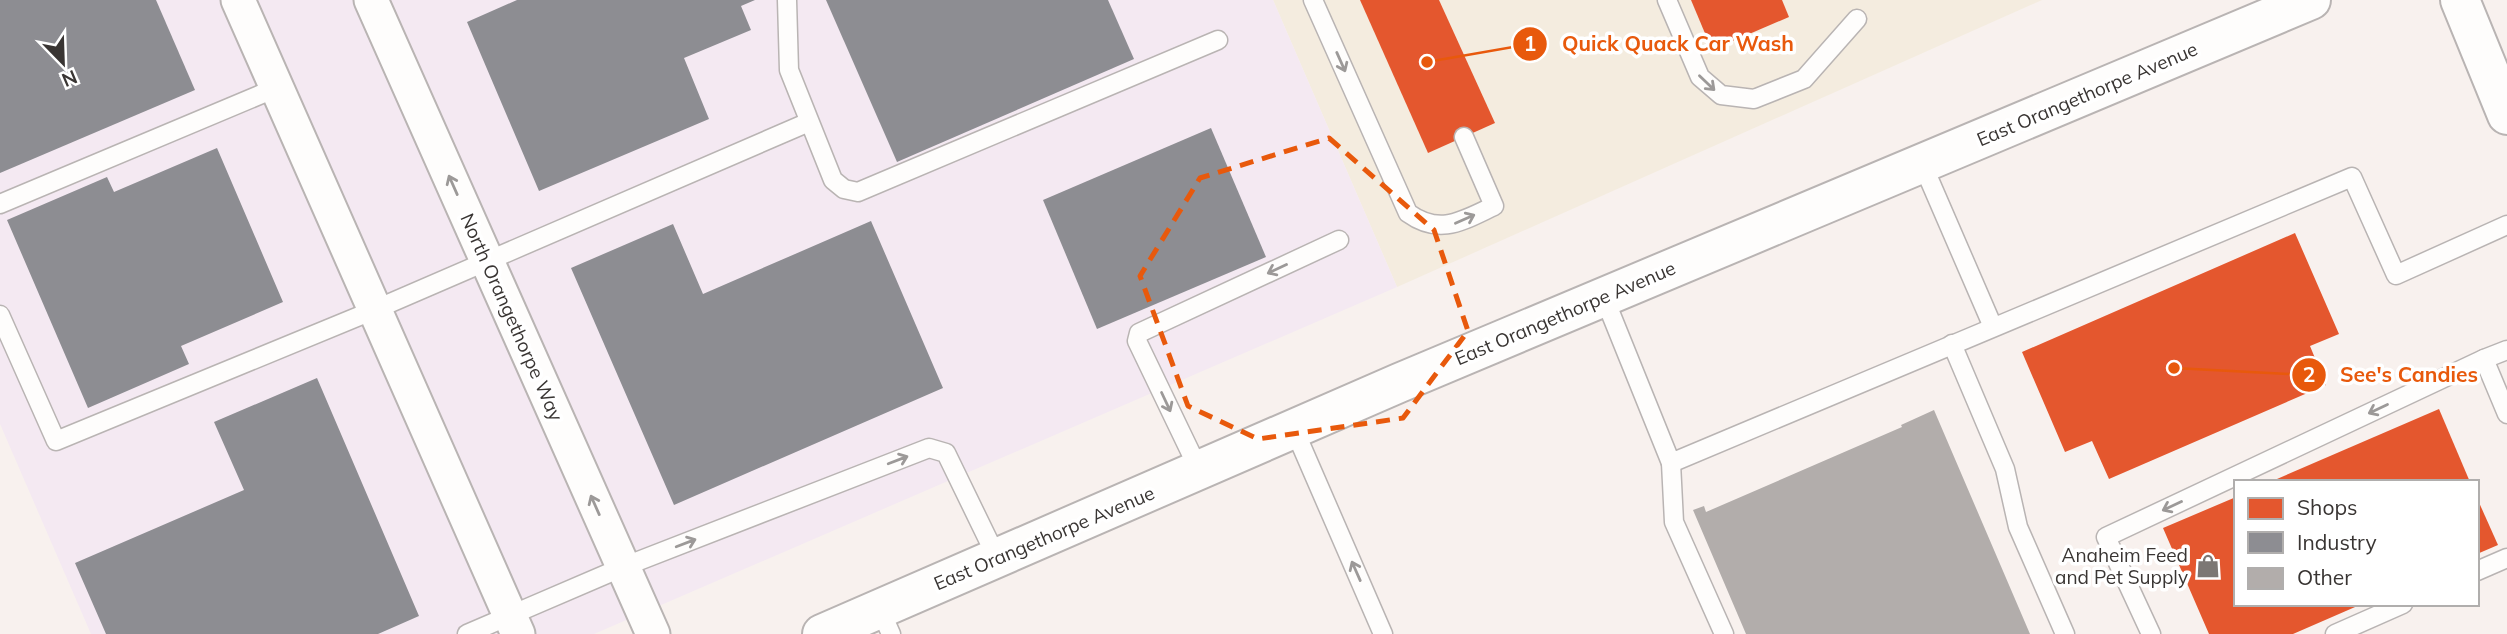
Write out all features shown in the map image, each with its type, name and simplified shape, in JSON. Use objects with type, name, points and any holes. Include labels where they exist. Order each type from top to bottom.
[{"type":"main road","name":"East Orangethorpe Avenue","points":[[822,634],[886,621],[997,558],[1604,297],[2311,0]]},
{"type":"main road","points":[[2460,0],[2507,116]]},
{"type":"street","points":[[238,0],[513,624]]},
{"type":"street","name":"North Orangethorpe Way","points":[[371,0],[653,634]]},
{"type":"lane","points":[[787,0],[789,70],[833,180],[844,189],[858,192],[1217,40]]},
{"type":"lane","points":[[1313,0],[1408,213],[1425,225],[1454,224],[1494,206],[1464,137]]},
{"type":"lane","points":[[1667,0],[1700,77],[1721,96],[1754,99],[1804,79],[1857,19]]},
{"type":"lane","points":[[0,204],[276,88]]},
{"type":"lane","points":[[0,315],[56,442],[374,310],[809,122]]},
{"type":"lane","points":[[1922,163],[1993,327]]},
{"type":"lane","points":[[1671,463],[2352,177],[2396,275],[2507,225]]},
{"type":"lane","points":[[1199,470],[1137,341],[1139,333],[1339,240]]},
{"type":"lane","points":[[1604,297],[1671,463],[1674,522],[1724,634]]},
{"type":"lane","points":[[1952,344],[2006,469],[2018,527],[2065,634]]},
{"type":"lane","points":[[2151,634],[2106,537],[2507,350]]},
{"type":"lane","points":[[2484,359],[2507,414]]},
{"type":"lane","points":[[1294,429],[1383,634]]},
{"type":"lane","points":[[467,634],[513,624],[623,567],[929,449],[946,453],[997,558]]},
{"type":"lane","points":[[2479,570],[2507,558]]},
{"type":"lane","points":[[2335,634],[2398,606]]},
{"type":"highlighted area","points":[[1329,138],[1434,230],[1468,331],[1403,418],[1258,439],[1188,406],[1140,276],[1200,178]]},
{"type":"shaded area","points":[[0,0],[1273,0],[1397,287],[594,634],[91,634],[0,424]]},
{"type":"shaded area","points":[[1273,0],[2042,0],[1397,287]]},
{"type":"building: Shops","points":[[1360,0],[1439,0],[1495,123],[1428,153]]},
{"type":"building: Shops","points":[[1691,0],[1782,0],[1789,17],[1712,50]]},
{"type":"building: Shops","points":[[2295,233],[2339,334],[2310,346],[2326,385],[2109,479],[2092,441],[2065,452],[2022,352]]},
{"type":"building: Shops","points":[[2439,409],[2469,480],[2275,480]]},
{"type":"building: Shops","name":"Anaheim Feed and Pet Supply","points":[[2234,498],[2234,606],[2357,606],[2293,634],[2209,634],[2163,528]]},
{"type":"building: Shops","points":[[2479,502],[2498,545],[2479,553]]},
{"type":"building: Industry","points":[[0,0],[156,0],[195,90],[0,173]]},
{"type":"building: Industry","points":[[517,0],[755,0],[741,6],[751,30],[684,58],[709,119],[539,191],[467,22]]},
{"type":"building: Industry","points":[[826,0],[1108,0],[1134,59],[897,162]]},
{"type":"building: Industry","points":[[1211,128],[1266,257],[1097,329],[1043,200]]},
{"type":"building: Industry","points":[[217,148],[283,302],[181,346],[189,364],[88,408],[7,220],[107,177],[114,192]]},
{"type":"building: Industry","points":[[871,221],[943,388],[674,505],[571,268],[673,224],[703,294]]},
{"type":"building: Industry","points":[[317,378],[419,616],[378,634],[106,634],[75,563],[244,490],[214,422]]},
{"type":"building: Other","points":[[1934,410],[2030,634],[1746,634],[1693,510],[1704,506],[1706,512],[1902,427],[1901,425]]},
{"type":"place","name":"Quick Quack Car Wash","points":[[1427,62]]},
{"type":"place","name":"See's Candies","points":[[2174,368]]},
{"type":"place","name":"Anaheim Feed and Pet Supply","points":[[2208,566]]}]
